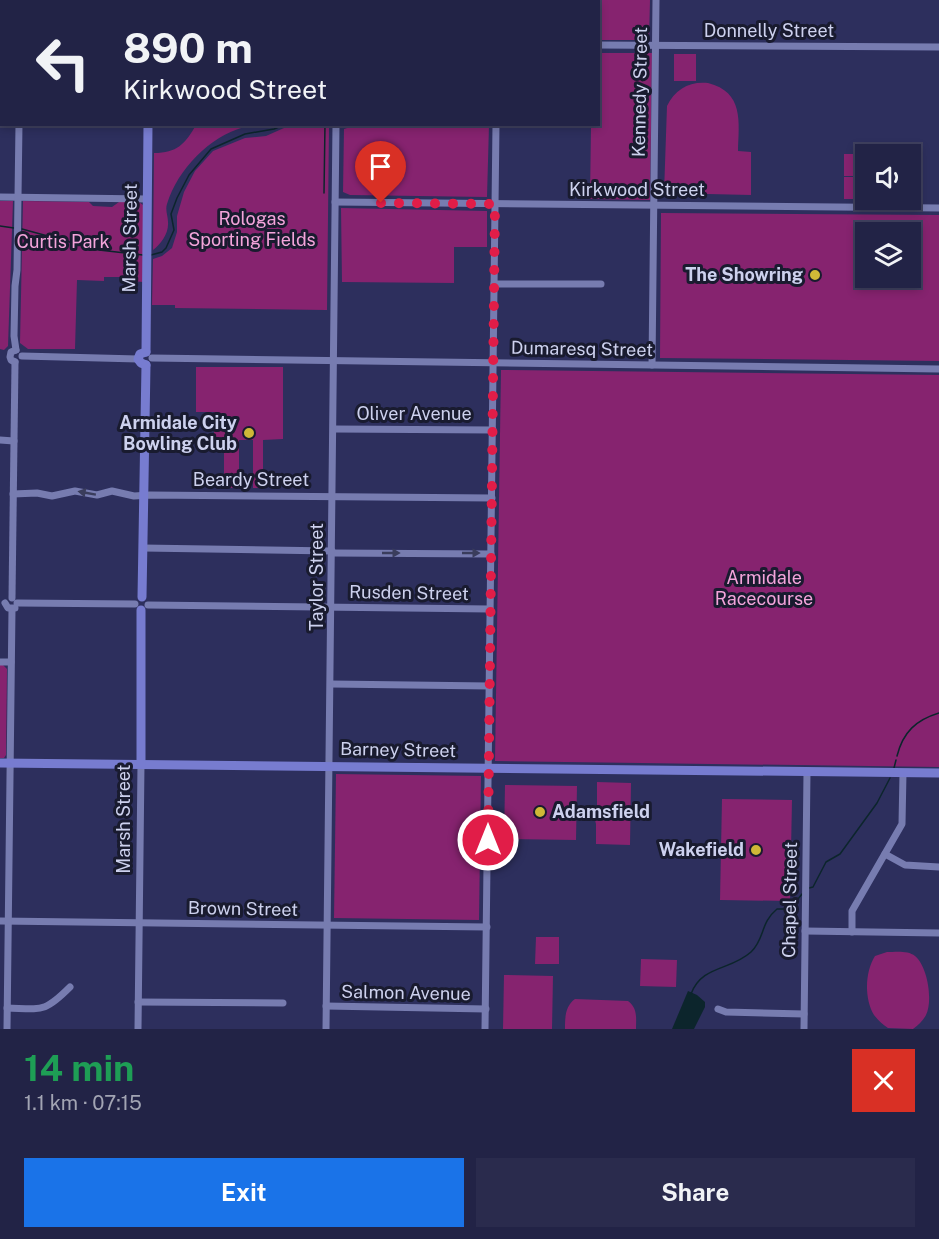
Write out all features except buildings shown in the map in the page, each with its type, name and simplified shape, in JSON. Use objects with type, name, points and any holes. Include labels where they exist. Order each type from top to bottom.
[{"type":"main road","name":"Marsh Street","points":[[141,764],[148,126]]},
{"type":"main road","name":"Barney Street","points":[[5,763],[939,773]]},
{"type":"street","name":"Kennedy Street","points":[[652,365],[656,0]]},
{"type":"street","name":"Donnelly Street","points":[[600,45],[939,47]]},
{"type":"street","points":[[0,357],[20,361],[22,356],[16,350],[14,336],[19,126]]},
{"type":"street","name":"Taylor Street","points":[[326,1029],[336,126]]},
{"type":"street","points":[[485,1029],[496,126]]},
{"type":"street","points":[[0,197],[147,198]]},
{"type":"street","name":"Kirkwood Street","points":[[335,202],[939,208]]},
{"type":"street","points":[[494,284],[601,284]]},
{"type":"street","points":[[7,1029],[4,921],[5,763],[12,609],[15,608],[11,352],[16,350]]},
{"type":"street","name":"Dumaresq Street","points":[[22,356],[939,369]]},
{"type":"street","name":"Oliver Avenue","points":[[334,429],[493,430]]},
{"type":"street","points":[[0,440],[14,441]]},
{"type":"street","name":"Beardy Street","points":[[13,494],[37,493],[51,496],[75,491],[97,495],[112,491],[134,496],[492,498]]},
{"type":"street","points":[[143,548],[491,554]]},
{"type":"street","points":[[12,609],[8,609],[3,603],[7,599],[15,600]]},
{"type":"street","name":"Rusden Street","points":[[15,600],[490,609]]},
{"type":"street","points":[[0,662],[11,662]]},
{"type":"street","points":[[331,684],[489,686]]},
{"type":"street","name":"Marsh Street","points":[[138,1029],[141,764]]},
{"type":"street","name":"Chapel Street","points":[[804,1029],[807,772]]},
{"type":"street","points":[[852,932],[852,911],[902,824],[895,773]]},
{"type":"street","points":[[885,854],[905,866],[939,867]]},
{"type":"street","name":"Brown Street","points":[[4,921],[487,927]]},
{"type":"street","points":[[805,931],[939,933]]},
{"type":"street","points":[[8,1008],[41,1009],[48,1007],[70,987]]},
{"type":"street","points":[[138,1002],[283,1003]]},
{"type":"street","name":"Salmon Avenue","points":[[326,1006],[486,1009]]},
{"type":"street","points":[[718,1009],[726,1012],[804,1014]]},
{"type":"green space","points":[[600,0],[650,0],[649,40],[600,40]]},
{"type":"green space","points":[[600,53],[652,53],[650,200],[590,199],[591,126],[600,126]]},
{"type":"green space","points":[[674,54],[696,54],[696,81],[674,81]]},
{"type":"green space","points":[[695,83],[708,83],[720,87],[734,101],[739,129],[738,151],[751,152],[751,195],[664,193],[667,106],[674,95],[684,87]]},
{"type":"green space","points":[[195,126],[247,126],[219,138],[196,156],[187,167],[172,191],[166,206],[168,222],[166,234],[153,250],[154,153],[162,153],[180,146]]},
{"type":"green space","name":"Rologas Sporting Fields","points":[[329,126],[327,310],[175,308],[175,305],[152,305],[153,259],[162,256],[172,248],[177,232],[177,216],[184,192],[195,171],[213,151],[245,138],[266,136],[284,128]]},
{"type":"green space","points":[[354,126],[489,126],[487,197],[350,195],[343,192],[344,129]]},
{"type":"green space","points":[[844,154],[855,154],[855,176],[844,176]]},
{"type":"green space","points":[[844,177],[855,177],[855,199],[844,199]]},
{"type":"green space","points":[[0,201],[13,201],[8,346],[4,350],[0,349]]},
{"type":"green space","name":"Curtis Park","points":[[23,201],[89,202],[93,206],[112,207],[119,202],[139,202],[143,205],[143,282],[132,281],[132,277],[104,277],[104,281],[77,280],[75,349],[28,349],[20,343]]},
{"type":"green space","points":[[341,208],[487,211],[487,247],[454,247],[454,283],[342,282]]},
{"type":"green space","points":[[661,213],[939,215],[939,361],[660,358]]},
{"type":"green space","name":"Armidale City Bowling Club","points":[[196,367],[283,367],[283,439],[263,440],[263,488],[253,488],[253,440],[239,440],[239,488],[224,488],[224,440],[214,440],[214,412],[196,412]]},
{"type":"green space","name":"Armidale Racecourse","points":[[501,370],[939,375],[939,767],[495,761]]},
{"type":"green space","points":[[0,665],[7,669],[6,755],[4,758],[0,758]]},
{"type":"green space","points":[[336,774],[481,776],[479,920],[334,918]]},
{"type":"green space","points":[[597,782],[631,783],[630,845],[596,844],[594,816],[597,806]]},
{"type":"green space","name":"Adamsfield","points":[[505,785],[577,786],[576,840],[504,839]]},
{"type":"green space","name":"Wakefield","points":[[722,799],[792,800],[790,901],[720,900]]},
{"type":"green space","points":[[536,937],[559,937],[559,964],[535,964]]},
{"type":"green space","points":[[887,952],[912,954],[919,961],[926,976],[929,993],[928,1009],[923,1019],[913,1029],[888,1028],[876,1017],[871,1008],[867,993],[869,970],[875,956]]},
{"type":"green space","points":[[641,959],[677,960],[676,987],[640,986]]},
{"type":"green space","points":[[504,975],[553,976],[552,1029],[503,1029]]},
{"type":"green space","points":[[575,999],[628,1001],[635,1010],[636,1029],[565,1029],[567,1009]]},
{"type":"water","points":[[688,991],[705,1002],[705,1007],[694,1029],[672,1029]]},
{"type":"waterway","points":[[151,255],[162,252],[166,248],[174,230],[171,214],[177,198],[189,175],[211,149],[245,134],[281,126]]},
{"type":"waterway","points":[[324,193],[325,126]]},
{"type":"waterway","points":[[0,226],[14,228]]},
{"type":"waterway","points":[[22,229],[99,250],[143,255]]},
{"type":"waterway","points":[[897,756],[903,740],[912,728],[924,719],[939,713]]},
{"type":"waterway","points":[[894,768],[896,760]]},
{"type":"waterway","points":[[809,888],[813,887],[826,862],[840,854],[877,803],[890,778]]},
{"type":"waterway","points":[[691,994],[696,985],[709,973],[734,963],[751,952],[759,942],[772,914],[777,909],[790,909],[802,894]]},
{"type":"place","name":"The Showring","points":[[815,275]]},
{"type":"place","name":"Armidale City Bowling Club","points":[[249,433]]},
{"type":"place","name":"Adamsfield","points":[[540,812]]},
{"type":"place","name":"Wakefield","points":[[756,850]]},
{"type":"route","points":[[381,203],[495,204],[488,840]]}]
